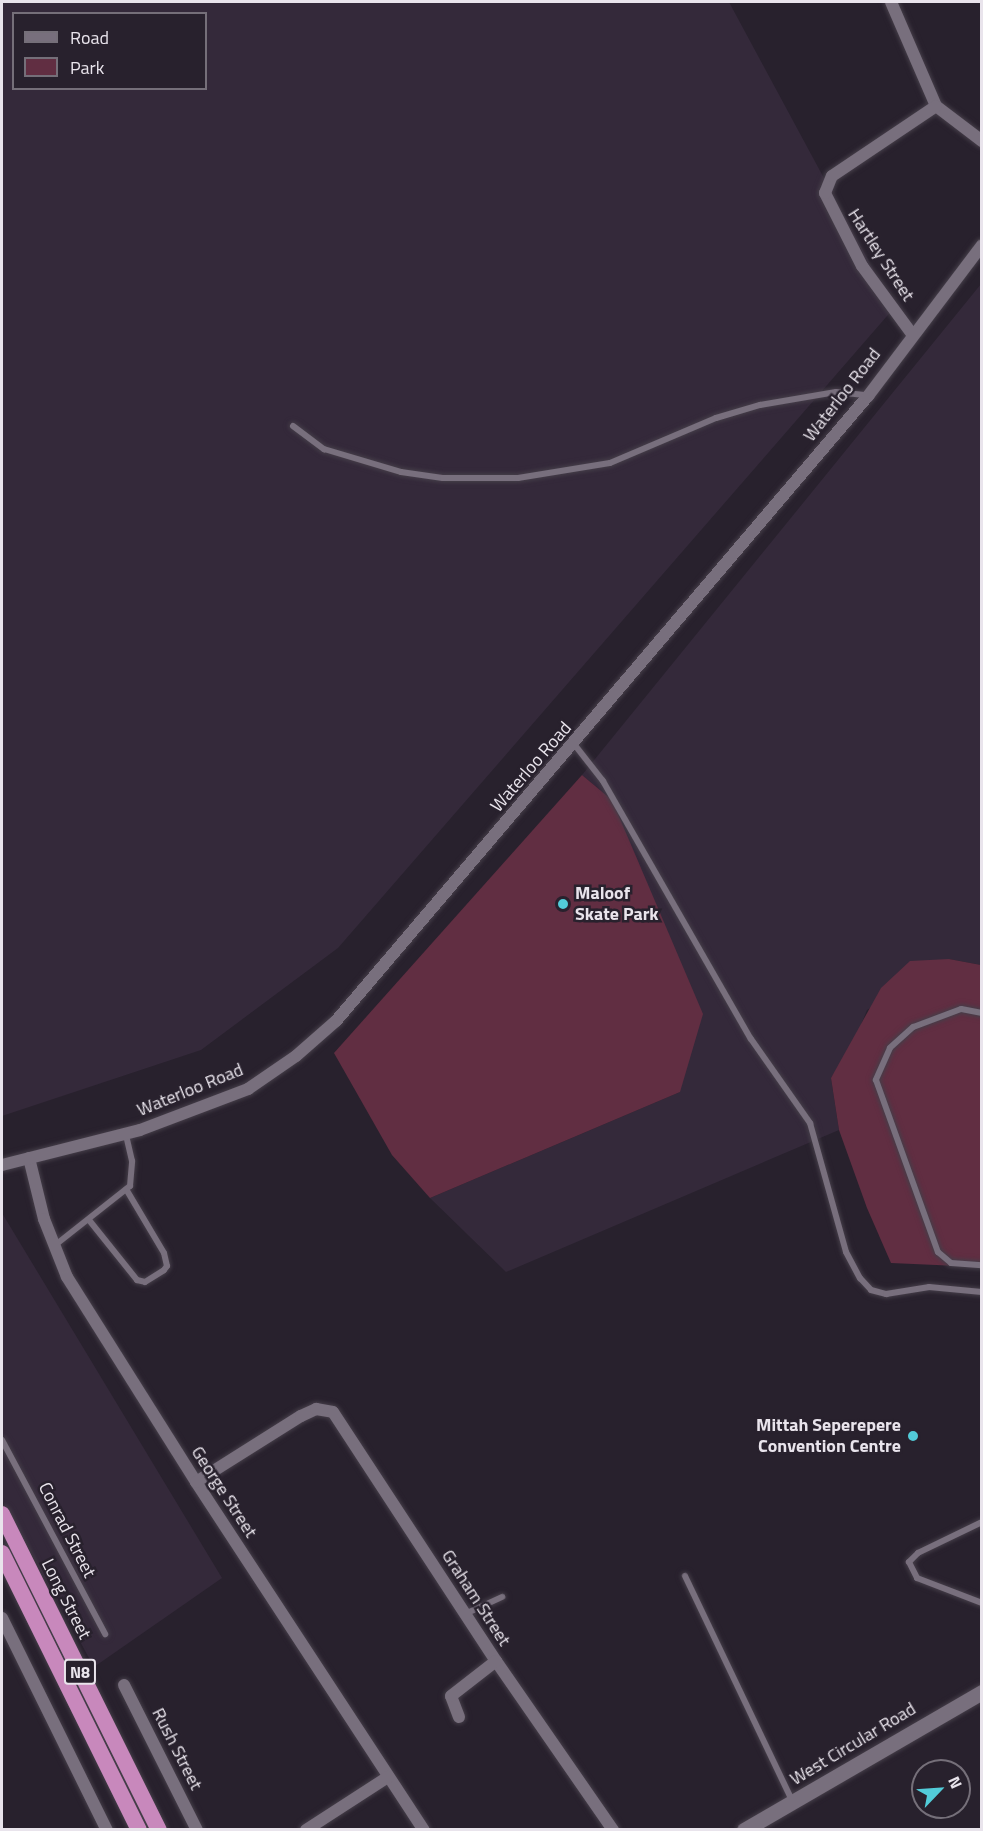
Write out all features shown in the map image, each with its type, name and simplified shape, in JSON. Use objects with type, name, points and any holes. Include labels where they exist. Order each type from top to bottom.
[{"type":"highway","name":"Long Street","points":[[2,1514],[159,1830]]},
{"type":"highway","name":"Long Street","points":[[2,1553],[139,1830]]},
{"type":"street","points":[[891,2],[936,106],[981,141]]},
{"type":"street","name":"Hartley Street","points":[[912,334],[862,266],[828,205],[825,193],[832,176],[936,106]]},
{"type":"street","name":"Waterloo Road","points":[[2,1165],[126,1134],[248,1089],[316,1039],[336,1021],[868,396],[912,334],[981,245]]},
{"type":"street","name":"George Street","points":[[29,1158],[54,1246],[101,1333],[424,1830]]},
{"type":"street","name":"Graham Street","points":[[196,1482],[301,1416],[316,1409],[333,1412],[496,1661],[613,1830]]},
{"type":"street","points":[[2,1618],[107,1830]]},
{"type":"street","points":[[459,1717],[451,1696],[496,1661]]},
{"type":"street","name":"Rush Street","points":[[124,1685],[197,1830]]},
{"type":"street","name":"West Circular Road","points":[[744,1830],[981,1692]]},
{"type":"street","points":[[306,1830],[388,1777]]},
{"type":"lane","points":[[293,426],[324,449],[401,472],[443,478],[518,478],[610,463],[716,418],[760,405],[836,392],[868,396]]},
{"type":"lane","points":[[574,744],[603,781],[750,1039],[810,1123],[846,1251],[860,1278],[871,1290],[886,1294],[929,1287],[981,1292]]},
{"type":"lane","points":[[981,1013],[961,1009],[913,1027],[890,1048],[876,1080],[938,1252],[951,1263],[981,1265]]},
{"type":"lane","points":[[54,1246],[126,1190],[132,1167],[126,1134]]},
{"type":"lane","points":[[89,1220],[137,1280],[145,1282],[164,1270],[167,1266],[164,1253],[126,1190]]},
{"type":"lane","name":"Conrad Street","points":[[2,1440],[105,1634]]},
{"type":"lane","points":[[981,1522],[918,1553],[909,1562],[916,1578],[981,1603]]},
{"type":"lane","points":[[685,1576],[794,1802]]},
{"type":"lane","points":[[465,1614],[502,1597]]},
{"type":"shaded area","points":[[2,2],[729,2],[894,308],[338,948],[201,1050],[2,1116]]},
{"type":"shaded area","points":[[981,284],[981,965],[949,959],[867,1010],[855,1040],[831,1078],[839,1130],[506,1272],[430,1198],[680,1092],[612,800],[582,775]]},
{"type":"shaded area","points":[[2,1213],[222,1578],[94,1667],[2,1500]]},
{"type":"green space","name":"Maloof Skate Park","points":[[582,775],[612,800],[703,1014],[680,1092],[430,1198],[392,1155],[334,1053]]},
{"type":"green space","points":[[949,959],[981,965],[981,1267],[891,1263],[867,1208],[839,1130],[831,1078],[881,988],[910,961]]},
{"type":"place","name":"Maloof Skate Park","points":[[563,904]]},
{"type":"place","name":"Mittah Seperepere Convention Centre","points":[[913,1436]]}]
